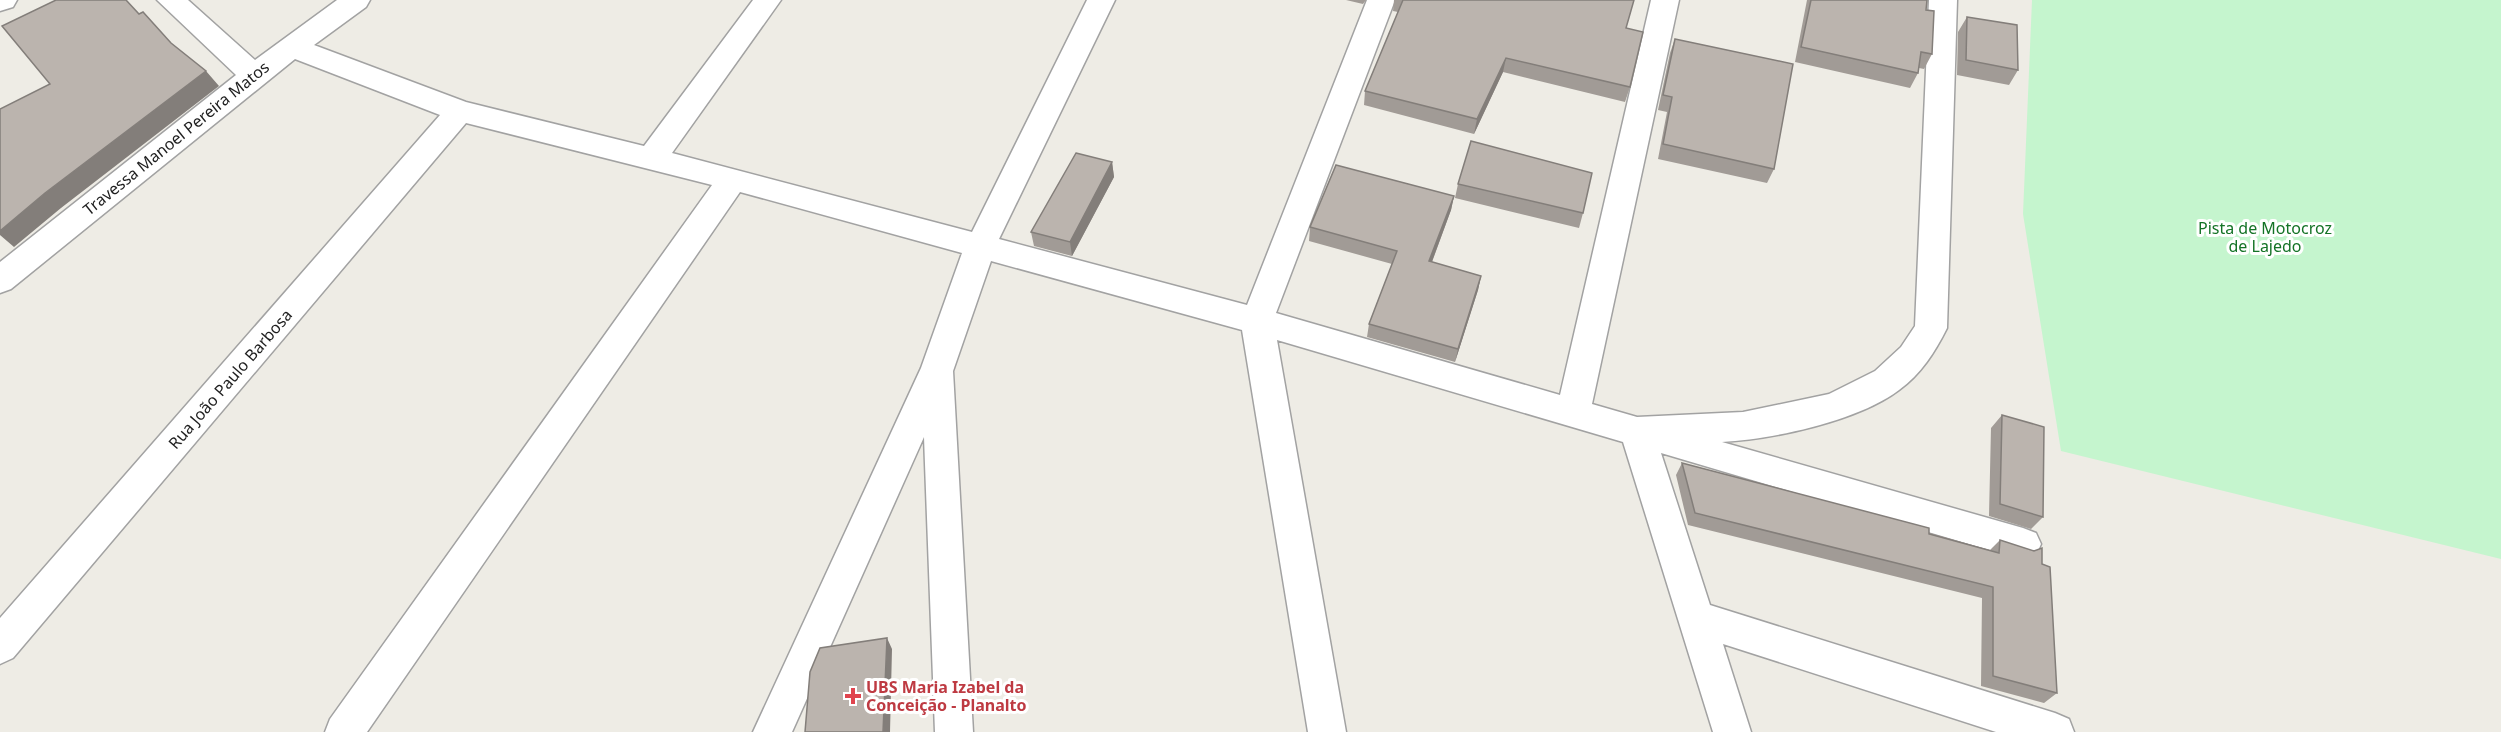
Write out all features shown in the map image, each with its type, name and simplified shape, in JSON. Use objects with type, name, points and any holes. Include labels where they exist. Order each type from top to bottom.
[{"type":"street","points":[[171,0],[254,75]]},
{"type":"street","name":"Travessa Manoel Pereira Matos","points":[[3,272],[290,46],[356,0]]},
{"type":"street","points":[[651,159],[767,0]]},
{"type":"street","points":[[772,732],[938,368],[980,246],[1101,0]]},
{"type":"street","points":[[1327,732],[1257,321],[1381,0]]},
{"type":"street","points":[[1573,413],[1665,0]]},
{"type":"street","points":[[1637,432],[1743,426],[1835,407],[1887,381],[1913,357],[1931,328],[1942,0]]},
{"type":"street","points":[[290,46],[460,111],[733,179],[1257,321],[2023,543]]},
{"type":"street","name":"Rua João Paulo Barbosa","points":[[0,646],[460,111]]},
{"type":"street","points":[[344,732],[733,179]]},
{"type":"street","points":[[938,368],[954,732]]},
{"type":"street","points":[[1637,432],[1732,732]]},
{"type":"street","points":[[1696,618],[2055,732]]},
{"type":"green space","name":"Pista de Motocroz de Lajedo","points":[[2032,0],[2501,0],[2501,559],[2061,451],[2023,214]]},
{"type":"building","points":[[56,0],[126,0],[139,14],[143,12],[171,43],[206,71],[45,193],[0,231],[0,109],[50,84],[2,26]]},
{"type":"building","points":[[1403,0],[1634,0],[1626,28],[1643,32],[1630,87],[1506,58],[1477,119],[1365,91]]},
{"type":"building","points":[[1811,0],[1927,0],[1926,10],[1934,11],[1932,54],[1921,52],[1918,73],[1801,47]]},
{"type":"building","points":[[1967,17],[2017,25],[2018,70],[1966,60]]},
{"type":"building","points":[[1675,39],[1793,64],[1774,169],[1663,144],[1672,97],[1663,95]]},
{"type":"building","points":[[1471,141],[1592,173],[1583,213],[1458,184]]},
{"type":"building","points":[[1076,153],[1112,162],[1070,242],[1031,232]]},
{"type":"building","points":[[1336,165],[1454,196],[1429,261],[1481,276],[1458,349],[1369,324],[1397,251],[1310,227]]},
{"type":"building","points":[[2002,415],[2044,427],[2043,517],[2000,504]]},
{"type":"building","points":[[1682,463],[1929,528],[1929,534],[1999,553],[2000,540],[2034,551],[2042,548],[2042,564],[2050,567],[2057,693],[1993,676],[1993,587],[1695,513]]},
{"type":"building","name":"UBS Maria Izabel da Conceição - Planalto","points":[[887,638],[883,732],[805,732],[810,672],[820,648]]},
{"type":"place","name":"UBS Maria Izabel da Conceição - Planalto","points":[[853,696]]}]
